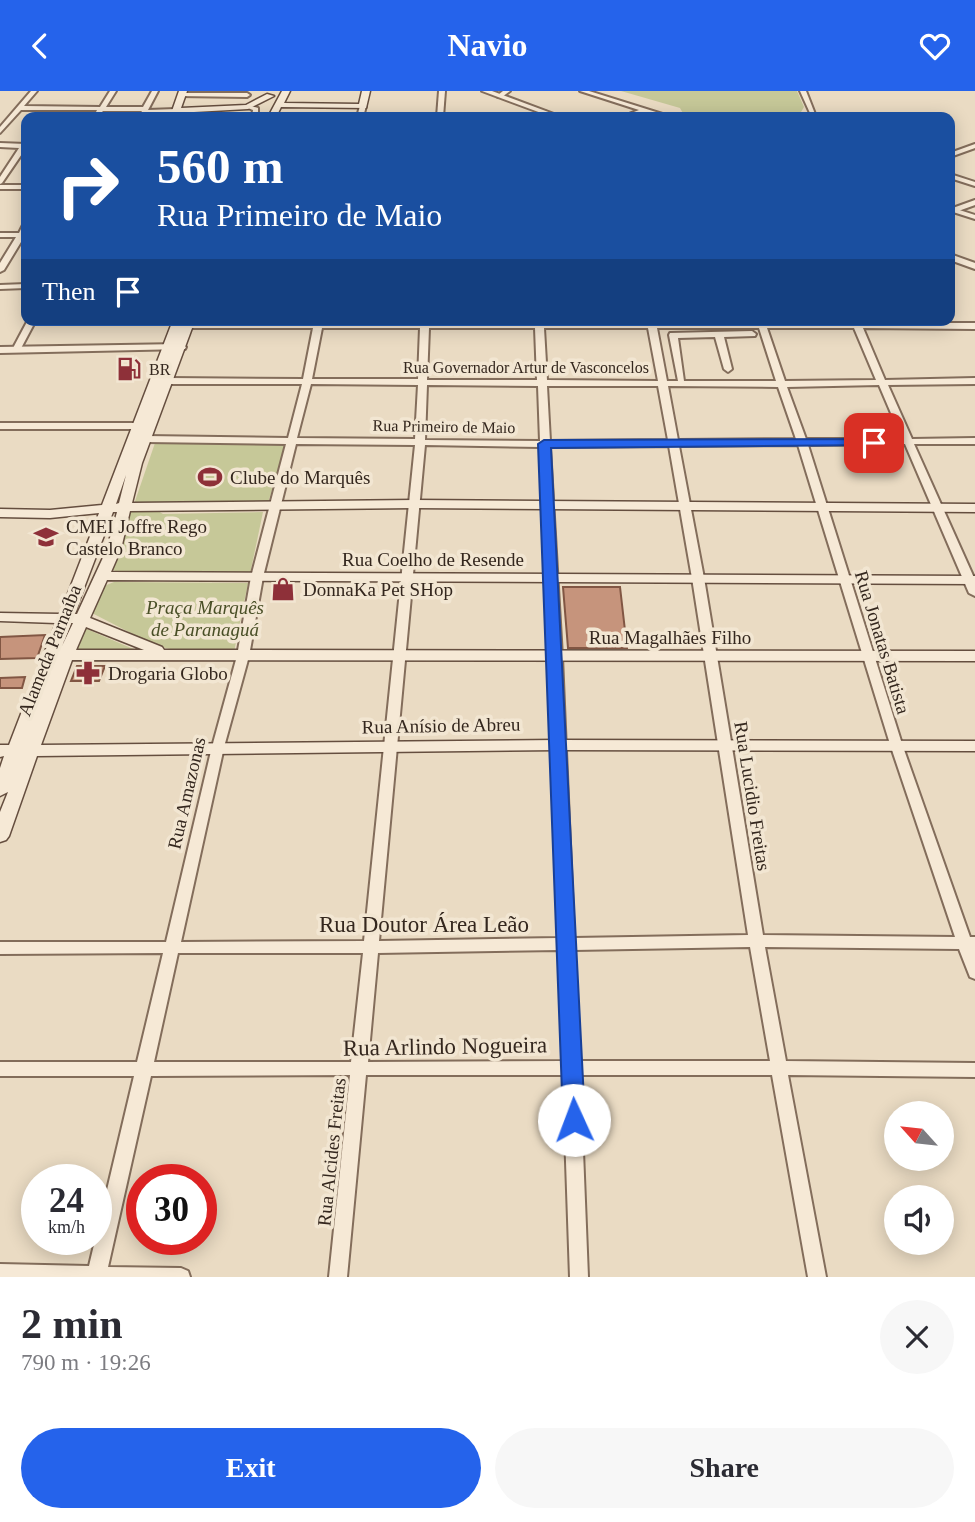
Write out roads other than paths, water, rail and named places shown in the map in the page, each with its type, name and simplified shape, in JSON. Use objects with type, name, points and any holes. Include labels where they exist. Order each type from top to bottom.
[{"type":"main road","points":[[274,112],[286,91]]},
{"type":"main road","points":[[278,105],[363,106],[366,91]]},
{"type":"main road","points":[[182,93],[176,111],[248,107],[272,94]]},
{"type":"main road","points":[[260,112],[272,94]]},
{"type":"main road","name":"Alameda Parnaíba","points":[[16,750],[66,655],[72,618],[102,576],[114,549],[144,433],[184,326]]},
{"type":"main road","name":"Alameda Parnaíba","points":[[0,836],[16,750],[72,618],[106,509],[169,378],[173,351]]},
{"type":"main road","points":[[0,513],[50,513],[124,507],[415,504],[975,507]]},
{"type":"main road","name":"Rua Coelho de Resende","points":[[102,576],[698,578],[973,584]]},
{"type":"main road","name":"Rua Magalhães Filho","points":[[0,617],[72,618],[138,645],[175,655],[197,656]]},
{"type":"main road","name":"Rua Magalhães Filho","points":[[66,655],[975,656]]},
{"type":"main road","name":"Rua Anísio de Abreu","points":[[16,750],[726,744],[975,746]]},
{"type":"main road","points":[[0,789],[16,750]]},
{"type":"street","points":[[0,131],[34,91]]},
{"type":"street","points":[[99,112],[113,91]]},
{"type":"street","points":[[144,112],[155,91]]},
{"type":"street","points":[[440,112],[442,91]]},
{"type":"street","points":[[485,91],[529,112]]},
{"type":"street","points":[[500,96],[507,91]]},
{"type":"street","points":[[583,91],[653,112]]},
{"type":"street","points":[[803,91],[813,112]]},
{"type":"street","points":[[182,93],[247,95]]},
{"type":"street","points":[[361,112],[363,106]]},
{"type":"street","points":[[248,107],[256,109],[256,112]]},
{"type":"street","points":[[20,108],[132,112]]},
{"type":"street","points":[[640,112],[646,110]]},
{"type":"street","points":[[160,112],[176,111]]},
{"type":"street","points":[[0,145],[21,146]]},
{"type":"street","points":[[955,153],[975,146]]},
{"type":"street","points":[[21,152],[0,184],[21,186]]},
{"type":"street","points":[[955,178],[975,184]]},
{"type":"street","points":[[955,209],[975,202]]},
{"type":"street","points":[[955,211],[975,217]]},
{"type":"street","points":[[0,235],[21,232]]},
{"type":"street","points":[[0,270],[21,238]]},
{"type":"street","points":[[955,259],[975,266]]},
{"type":"street","points":[[0,287],[21,286]]},
{"type":"street","points":[[955,325],[975,326]]},
{"type":"street","points":[[16,350],[29,326]]},
{"type":"street","name":"Rua Amazonas","points":[[97,1276],[218,747],[243,656],[273,506],[307,380],[318,326]]},
{"type":"street","name":"Rua Alcides Freitas","points":[[338,1277],[370,947],[393,746],[420,439],[425,326]]},
{"type":"street","points":[[539,326],[546,505],[556,657],[579,1277]]},
{"type":"street","name":"Rua Lucidio Freitas","points":[[653,326],[726,744],[756,941],[817,1277]]},
{"type":"street","points":[[737,326],[782,326]]},
{"type":"street","points":[[857,326],[973,584]]},
{"type":"street","points":[[681,379],[672,336],[719,335],[758,327]]},
{"type":"street","name":"Rua Jonatas Batista","points":[[758,327],[781,382],[801,441],[897,744],[971,943],[975,973]]},
{"type":"street","points":[[719,335],[729,369]]},
{"type":"street","points":[[0,352],[173,351]]},
{"type":"street","points":[[0,352],[173,351]]},
{"type":"street","name":"Rua Governador Artur de Vasconcelos","points":[[169,378],[975,381]]},
{"type":"street","name":"Rua Governador Artur de Vasconcelos","points":[[662,381],[681,379],[781,382]]},
{"type":"street","name":"Rua Primeiro de Maio","points":[[0,426],[199,436],[544,441],[975,441]]},
{"type":"street","name":"Rua Doutor Área Leão","points":[[0,948],[370,947],[756,941],[971,943]]},
{"type":"street","name":"Rua Arlindo Nogueira","points":[[0,1069],[975,1070]]},
{"type":"street","points":[[0,1273],[181,1277]]},
{"type":"place","name":"BR","points":[[129,369]]},
{"type":"place","name":"Clube do Marquês","points":[[210,477]]},
{"type":"place","name":"CMEI Joffre Rego Castelo Branco","points":[[46,537]]},
{"type":"place","name":"DonnaKa Pet SHop","points":[[283,589]]},
{"type":"place","name":"Drogaria Globo","points":[[88,673]]},
{"type":"park label","name":"Praça Marquês de Paranaguá","points":[[205,618]]}]
